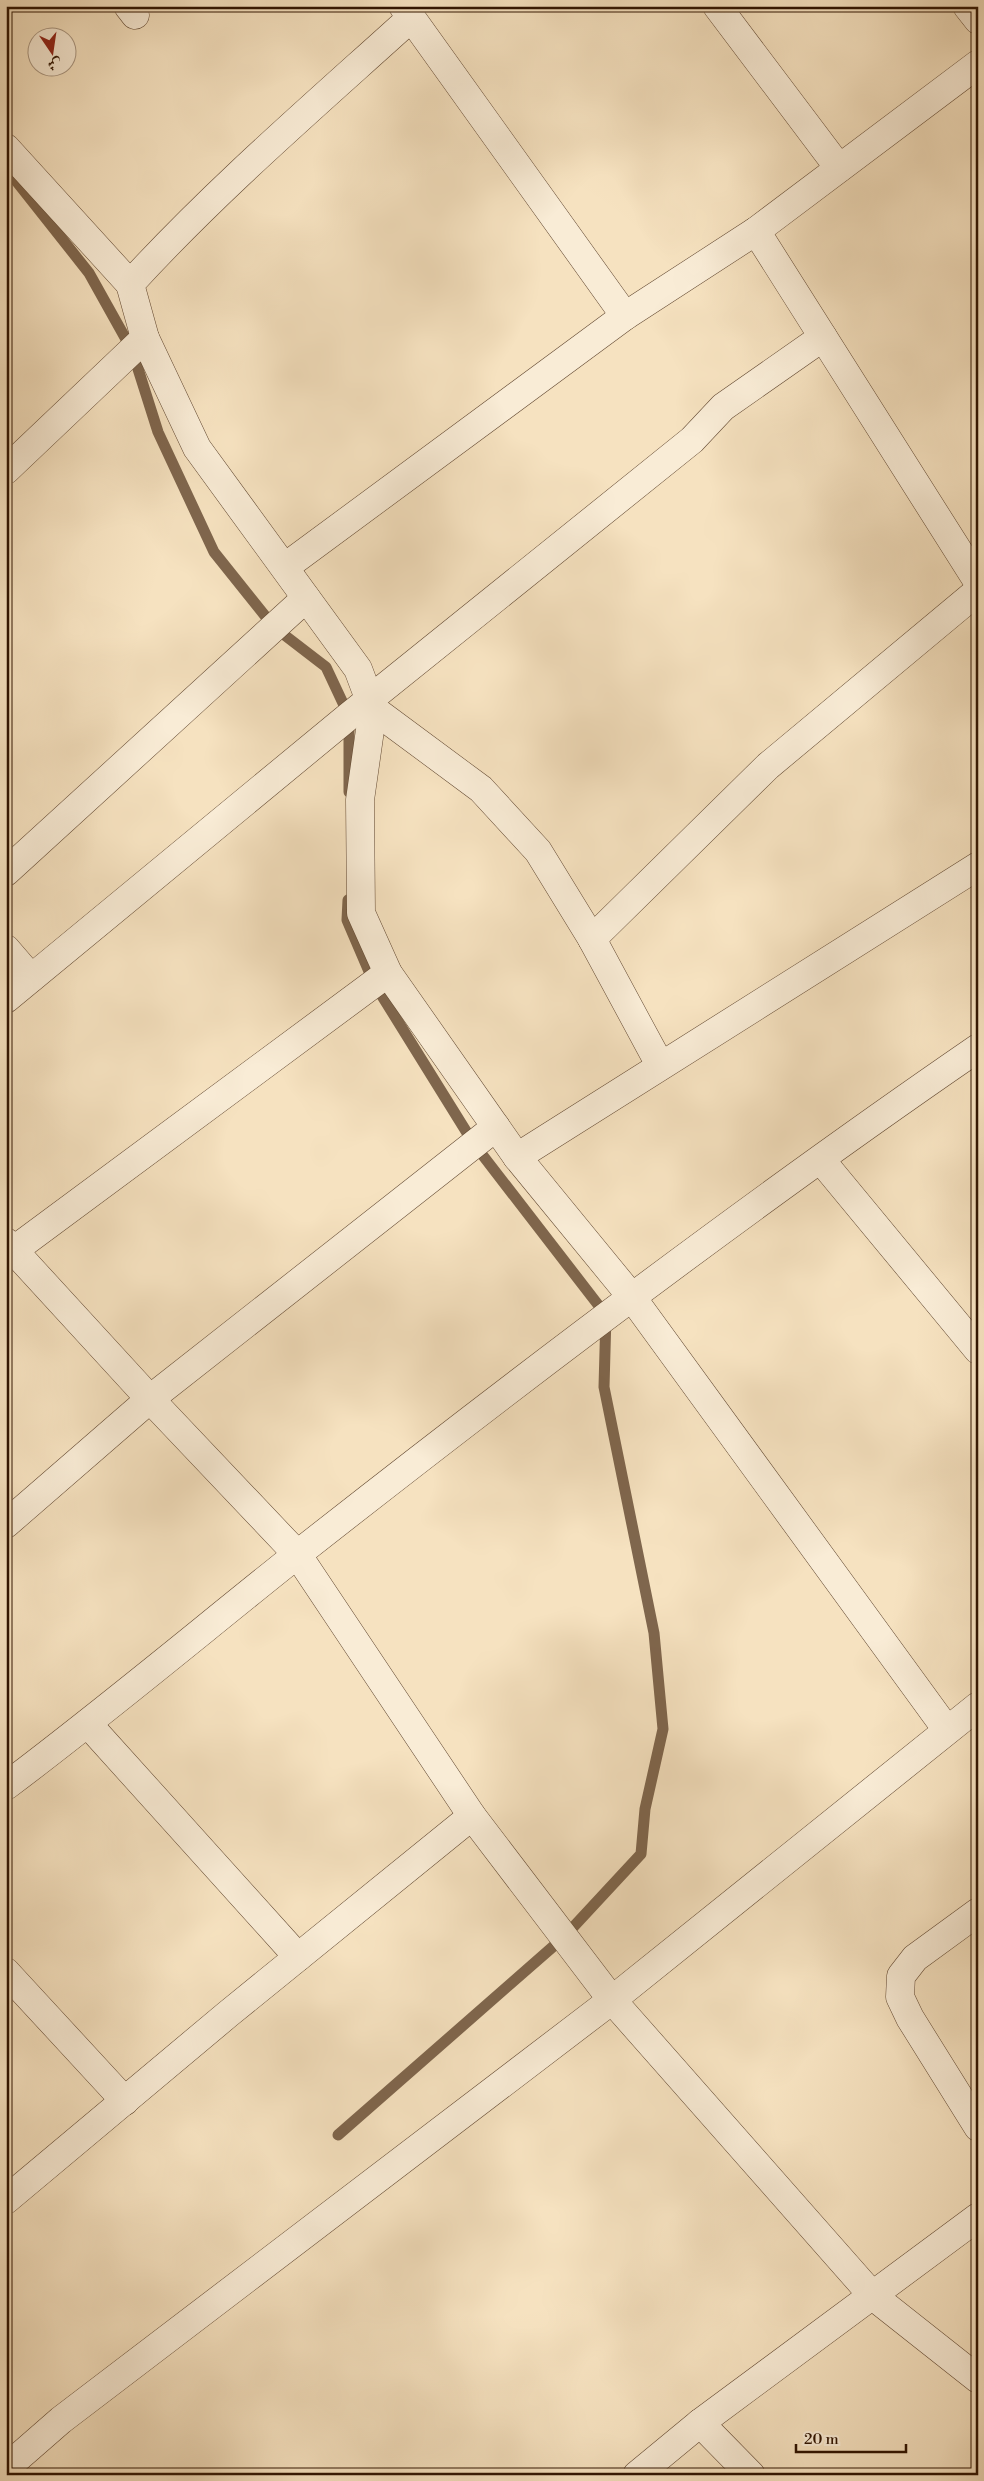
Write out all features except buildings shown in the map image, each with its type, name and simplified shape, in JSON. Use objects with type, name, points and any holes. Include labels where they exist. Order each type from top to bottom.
[{"type":"street","points":[[717,6],[839,168]]},
{"type":"street","points":[[967,6],[978,20]]},
{"type":"street","points":[[130,284],[164,247],[407,12],[625,316]]},
{"type":"street","points":[[285,567],[625,316],[756,231],[978,64]]},
{"type":"street","points":[[6,148],[130,284],[145,338],[197,448],[358,669],[372,704],[360,800],[361,913],[388,972],[517,1157],[631,1296],[947,1730]]},
{"type":"street","points":[[756,231],[978,582]]},
{"type":"street","points":[[6,999],[372,704],[692,440],[722,406],[823,337]]},
{"type":"street","points":[[6,470],[145,338]]},
{"type":"street","points":[[592,939],[768,766],[978,591]]},
{"type":"street","points":[[6,872],[306,598]]},
{"type":"street","points":[[372,704],[481,788],[538,851],[592,939],[660,1065]]},
{"type":"street","points":[[517,1157],[660,1065],[976,870]]},
{"type":"street","points":[[6,949],[31,978]]},
{"type":"street","points":[[388,972],[10,1246],[150,1399],[297,1554],[472,1816],[612,2000],[873,2296],[978,2379]]},
{"type":"street","points":[[6,1786],[88,1724],[297,1554],[631,1296],[978,1048]]},
{"type":"street","points":[[6,1524],[150,1399],[496,1127]]},
{"type":"street","points":[[821,1160],[978,1350]]},
{"type":"street","points":[[6,2468],[61,2420],[612,2000],[978,1706]]},
{"type":"street","points":[[88,1724],[298,1957]]},
{"type":"street","points":[[6,2200],[298,1957],[472,1816]]},
{"type":"street","points":[[978,1912],[915,1958],[901,1976],[900,1998],[910,2018],[978,2127]]},
{"type":"street","points":[[6,1972],[125,2100]]},
{"type":"street","points":[[637,2475],[700,2423],[978,2217]]},
{"type":"street","points":[[700,2423],[751,2475]]},
{"type":"waterway","points":[[6,168],[89,273],[132,350],[158,432],[214,552],[274,627],[326,667],[349,716],[349,792]]},
{"type":"waterway","points":[[338,2135],[564,1937],[641,1854],[645,1809],[663,1729],[654,1633],[604,1387],[606,1315],[474,1144],[374,983],[347,920],[348,900]]}]
